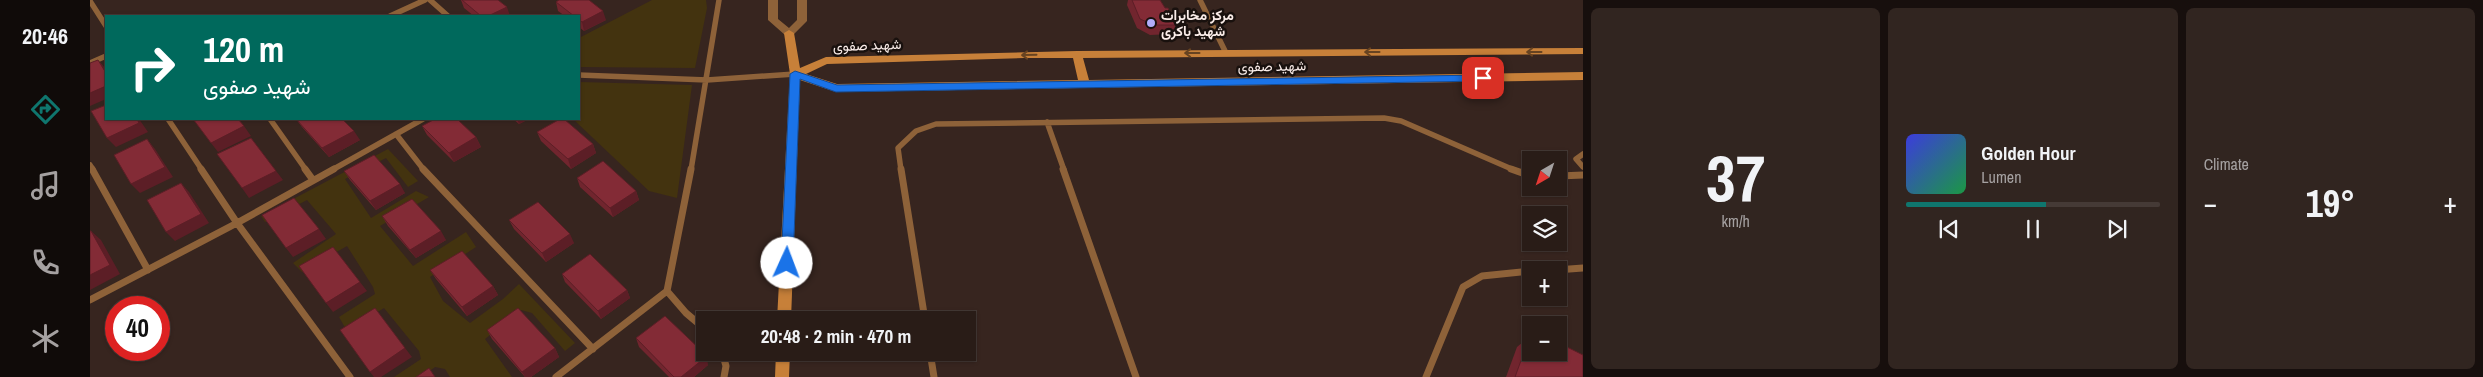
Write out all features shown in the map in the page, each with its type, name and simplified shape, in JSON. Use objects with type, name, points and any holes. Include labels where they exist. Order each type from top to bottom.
[{"type":"street","points":[[773,0],[772,20],[789,33],[795,74],[784,311]]},
{"type":"street","points":[[789,33],[802,21],[802,0]]},
{"type":"street","name":"شهید صفوی","points":[[795,74],[826,61],[1077,54],[1583,51]]},
{"type":"street","points":[[1077,54],[1084,84]]},
{"type":"street","name":"شهید صفوی","points":[[795,74],[836,88],[1583,76]]},
{"type":"street","points":[[782,377],[783,361]]},
{"type":"lane","points":[[392,15],[425,0]]},
{"type":"lane","points":[[430,0],[447,15]]},
{"type":"lane","points":[[556,377],[667,291],[707,80],[719,0]]},
{"type":"lane","points":[[1200,0],[1226,53]]},
{"type":"lane","points":[[90,1],[105,24]]},
{"type":"lane","points":[[90,63],[105,56]]},
{"type":"lane","points":[[580,75],[707,80],[795,74]]},
{"type":"lane","points":[[924,311],[898,148],[916,131],[936,124],[1384,118],[1401,121],[1522,173]]},
{"type":"lane","points":[[170,120],[237,223],[350,377]]},
{"type":"lane","points":[[271,120],[313,180]]},
{"type":"lane","points":[[90,300],[237,223],[421,120]]},
{"type":"lane","points":[[1047,122],[1136,377]]},
{"type":"lane","points":[[396,134],[433,182],[593,349]]},
{"type":"lane","points":[[1583,154],[1576,159],[1583,166]]},
{"type":"lane","points":[[90,165],[148,270]]},
{"type":"lane","points":[[1568,176],[1583,175]]},
{"type":"lane","points":[[1567,269],[1583,268]]},
{"type":"lane","points":[[1426,377],[1463,287],[1482,276],[1522,272]]},
{"type":"lane","points":[[667,291],[696,321]]},
{"type":"lane","points":[[724,377],[726,366],[725,361]]},
{"type":"lane","points":[[931,361],[934,377]]},
{"type":"shaded area","points":[[652,0],[706,0],[707,8],[695,68],[580,67],[580,37]]},
{"type":"shaded area","points":[[580,82],[692,85],[677,198],[649,191],[574,120],[580,120]]},
{"type":"shaded area","points":[[388,149],[418,181],[408,187],[386,158],[345,179],[371,218],[416,191],[429,197],[380,226],[413,266],[466,232],[476,247],[430,277],[443,301],[470,323],[503,299],[519,284],[575,343],[565,351],[532,313],[521,310],[485,339],[512,377],[450,377],[445,369],[435,367],[422,377],[394,377],[421,359],[419,351],[384,308],[347,331],[339,317],[375,294],[373,287],[347,246],[302,272],[293,263],[336,234],[307,200],[265,222],[261,216]]},
{"type":"building","points":[[462,0],[498,0],[507,7],[490,15],[480,15]]},
{"type":"building","points":[[559,0],[589,0],[603,11],[582,22],[580,21],[580,15],[573,15],[556,2]]},
{"type":"building","points":[[1132,0],[1160,0],[1165,8],[1168,8],[1176,25],[1154,25],[1140,19]]},
{"type":"building","points":[[98,60],[105,71],[105,86],[90,93],[90,63]]},
{"type":"building","points":[[105,105],[105,120],[138,120],[139,123],[107,138],[91,111]]},
{"type":"building","points":[[194,120],[239,120],[244,126],[211,143]]},
{"type":"building","points":[[297,120],[343,120],[354,131],[322,148]]},
{"type":"building","points":[[433,120],[458,120],[476,137],[449,153],[422,126]]},
{"type":"building","points":[[558,120],[565,120],[593,144],[568,159],[537,132]]},
{"type":"building","points":[[251,138],[276,171],[242,188],[217,154]]},
{"type":"building","points":[[147,139],[165,167],[131,184],[114,155]]},
{"type":"building","points":[[374,155],[400,184],[370,201],[344,171]]},
{"type":"building","points":[[603,161],[636,191],[610,208],[577,178]]},
{"type":"building","points":[[181,183],[201,214],[166,232],[147,200]]},
{"type":"building","points":[[294,198],[319,229],[286,248],[262,215]]},
{"type":"building","points":[[412,199],[441,231],[410,250],[382,216]]},
{"type":"building","points":[[538,202],[570,234],[542,253],[509,220]]},
{"type":"building","points":[[90,231],[110,265],[90,275]]},
{"type":"building","points":[[333,247],[360,282],[326,303],[299,266]]},
{"type":"building","points":[[462,251],[493,286],[462,307],[430,270]]},
{"type":"building","points":[[590,254],[627,290],[598,311],[562,274]]},
{"type":"building","points":[[375,308],[405,348],[370,372],[340,330]]},
{"type":"building","points":[[518,308],[555,348],[522,372],[487,330]]},
{"type":"building","points":[[665,316],[696,346],[696,361],[701,361],[681,377],[674,377],[636,338]]},
{"type":"building","points":[[1567,347],[1583,355],[1583,377],[1515,377],[1522,358],[1522,361],[1567,361]]},
{"type":"building","points":[[429,368],[435,377],[416,377]]},
{"type":"place","name":"مرکز مخابرات شهید باکری","points":[[1151,23]]},
{"type":"route","points":[[787,263],[795,74],[836,88],[1483,78]]}]
